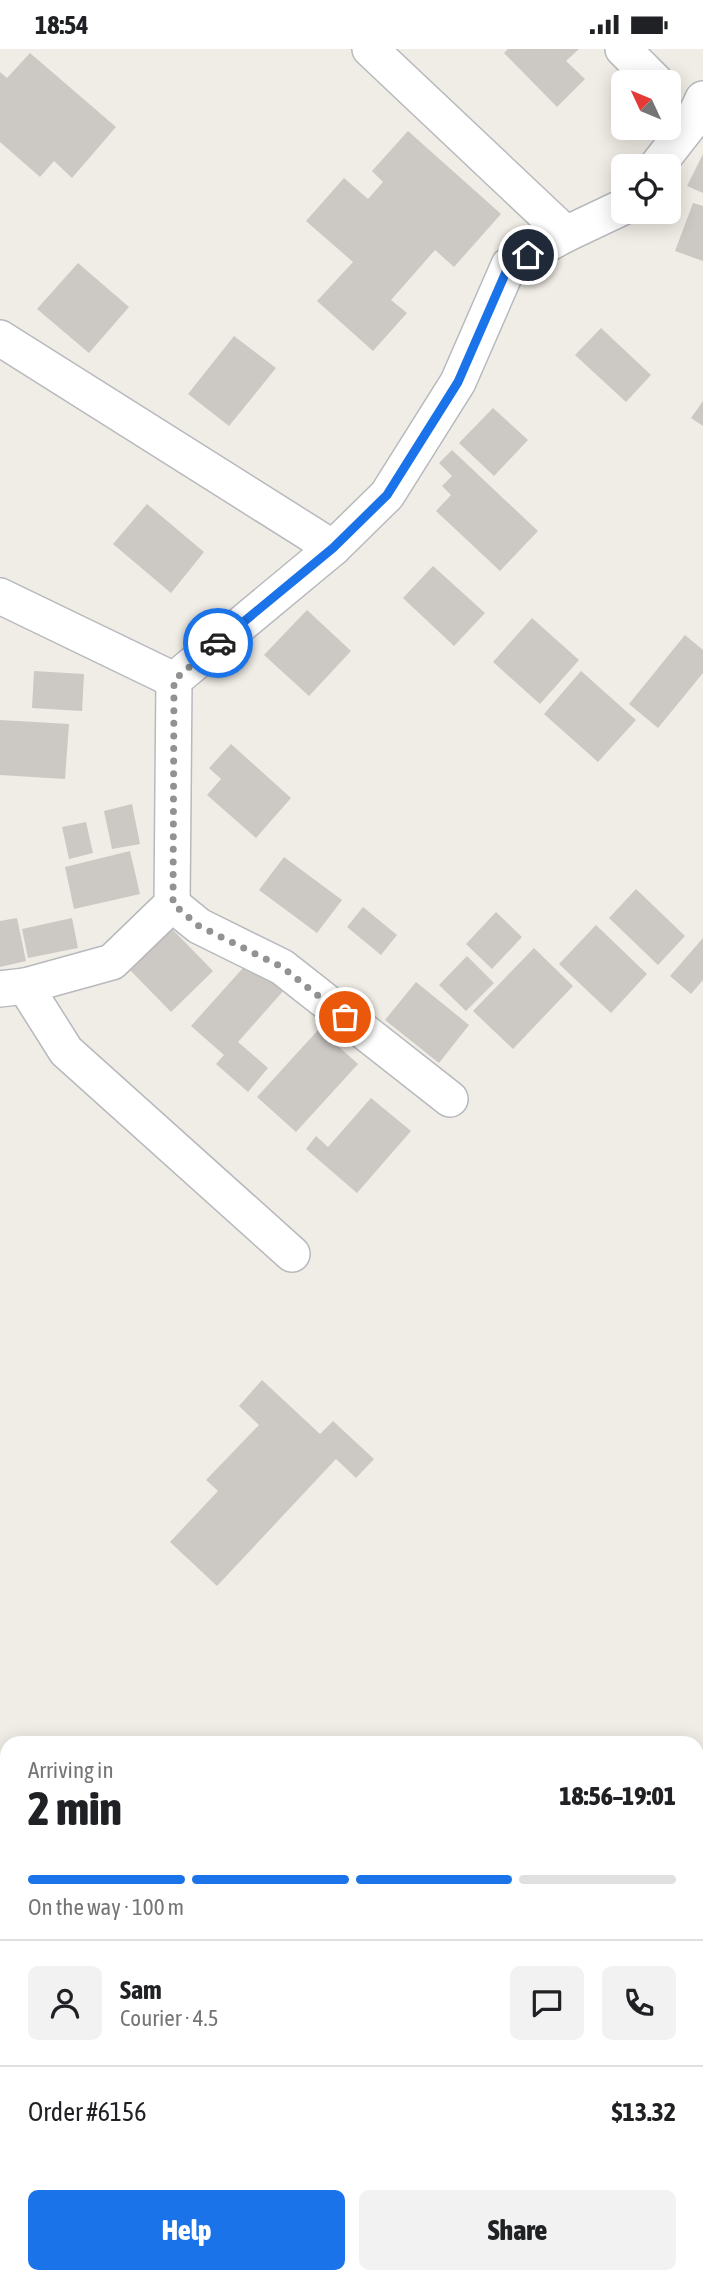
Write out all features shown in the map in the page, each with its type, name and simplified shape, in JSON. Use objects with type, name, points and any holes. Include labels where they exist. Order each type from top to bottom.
[{"type":"street","points":[[370,49],[566,234]]},
{"type":"street","points":[[623,49],[644,70]]},
{"type":"street","points":[[666,154],[700,115],[681,103]]},
{"type":"street","points":[[174,680],[333,548],[387,495],[458,382],[509,265],[611,213]]},
{"type":"street","points":[[0,338],[333,548]]},
{"type":"street","points":[[0,596],[174,680]]},
{"type":"street","points":[[174,680],[173,904],[113,962],[13,988],[66,1051],[292,1254]]},
{"type":"street","points":[[173,904],[199,926],[282,967],[450,1099]]},
{"type":"building","points":[[508,49],[579,49],[566,61],[585,79],[557,107],[504,53]]},
{"type":"building","points":[[30,53],[116,127],[72,178],[54,161],[40,177],[0,142],[0,72],[7,78]]},
{"type":"building","points":[[408,131],[501,214],[454,267],[435,250],[391,300],[407,313],[373,351],[317,301],[353,262],[306,221],[344,178],[368,199],[383,182],[372,171]]},
{"type":"building","points":[[703,154],[703,193],[687,186]]},
{"type":"building","points":[[693,203],[703,206],[703,261],[675,251]]},
{"type":"building","points":[[78,263],[129,307],[89,353],[37,309]]},
{"type":"building","points":[[601,328],[651,375],[626,402],[575,355]]},
{"type":"building","points":[[234,336],[276,368],[229,426],[188,394]]},
{"type":"building","points":[[703,401],[703,426],[691,418]]},
{"type":"building","points":[[493,408],[528,440],[494,476],[459,443]]},
{"type":"building","points":[[452,450],[538,531],[500,571],[436,511],[451,495],[442,486],[452,476],[439,463]]},
{"type":"building","points":[[147,504],[204,552],[171,593],[113,544]]},
{"type":"building","points":[[433,566],[485,613],[454,646],[403,598]]},
{"type":"building","points":[[307,610],[351,651],[309,696],[264,655]]},
{"type":"building","points":[[532,618],[579,660],[540,704],[493,662]]},
{"type":"building","points":[[685,635],[703,650],[703,673],[658,728],[629,704]]},
{"type":"building","points":[[34,671],[84,674],[82,711],[32,708]]},
{"type":"building","points":[[581,671],[636,720],[598,762],[544,714]]},
{"type":"building","points":[[0,720],[69,724],[65,779],[0,775]]},
{"type":"building","points":[[231,744],[291,798],[256,838],[207,795],[221,779],[209,768]]},
{"type":"building","points":[[132,804],[140,844],[112,849],[104,811]]},
{"type":"building","points":[[86,822],[93,853],[69,859],[62,827]]},
{"type":"building","points":[[130,851],[140,894],[74,909],[65,867]]},
{"type":"building","points":[[284,857],[342,900],[317,933],[259,890]]},
{"type":"building","points":[[636,889],[685,936],[658,965],[609,918]]},
{"type":"building","points":[[363,907],[397,935],[381,955],[347,927]]},
{"type":"building","points":[[496,912],[522,937],[492,969],[466,944]]},
{"type":"building","points":[[17,918],[26,961],[0,967],[0,921]]},
{"type":"building","points":[[72,918],[78,948],[28,958],[22,929]]},
{"type":"building","points":[[596,925],[647,974],[611,1013],[559,964]]},
{"type":"building","points":[[172,929],[213,971],[171,1012],[130,970]]},
{"type":"building","points":[[703,938],[703,980],[691,994],[670,976]]},
{"type":"building","points":[[534,948],[573,986],[513,1049],[473,1011]]},
{"type":"building","points":[[467,956],[494,983],[466,1011],[439,985]]},
{"type":"building","points":[[251,959],[285,989],[238,1042],[268,1068],[248,1092],[216,1064],[224,1055],[191,1026]]},
{"type":"building","points":[[416,982],[469,1025],[439,1063],[385,1020]]},
{"type":"building","points":[[319,1029],[358,1064],[296,1132],[257,1097]]},
{"type":"building","points":[[371,1098],[411,1131],[357,1193],[306,1149],[316,1136],[328,1147]]},
{"type":"building","points":[[262,1380],[320,1434],[333,1421],[374,1459],[356,1478],[336,1459],[217,1586],[170,1542],[218,1491],[206,1480],[259,1425],[239,1406]]},
{"type":"way so far","points":[[218,643],[174,680],[173,904],[199,926],[282,967],[345,1017]]},
{"type":"route","points":[[218,643],[333,548],[387,495],[458,382],[509,265],[528,255]]}]
